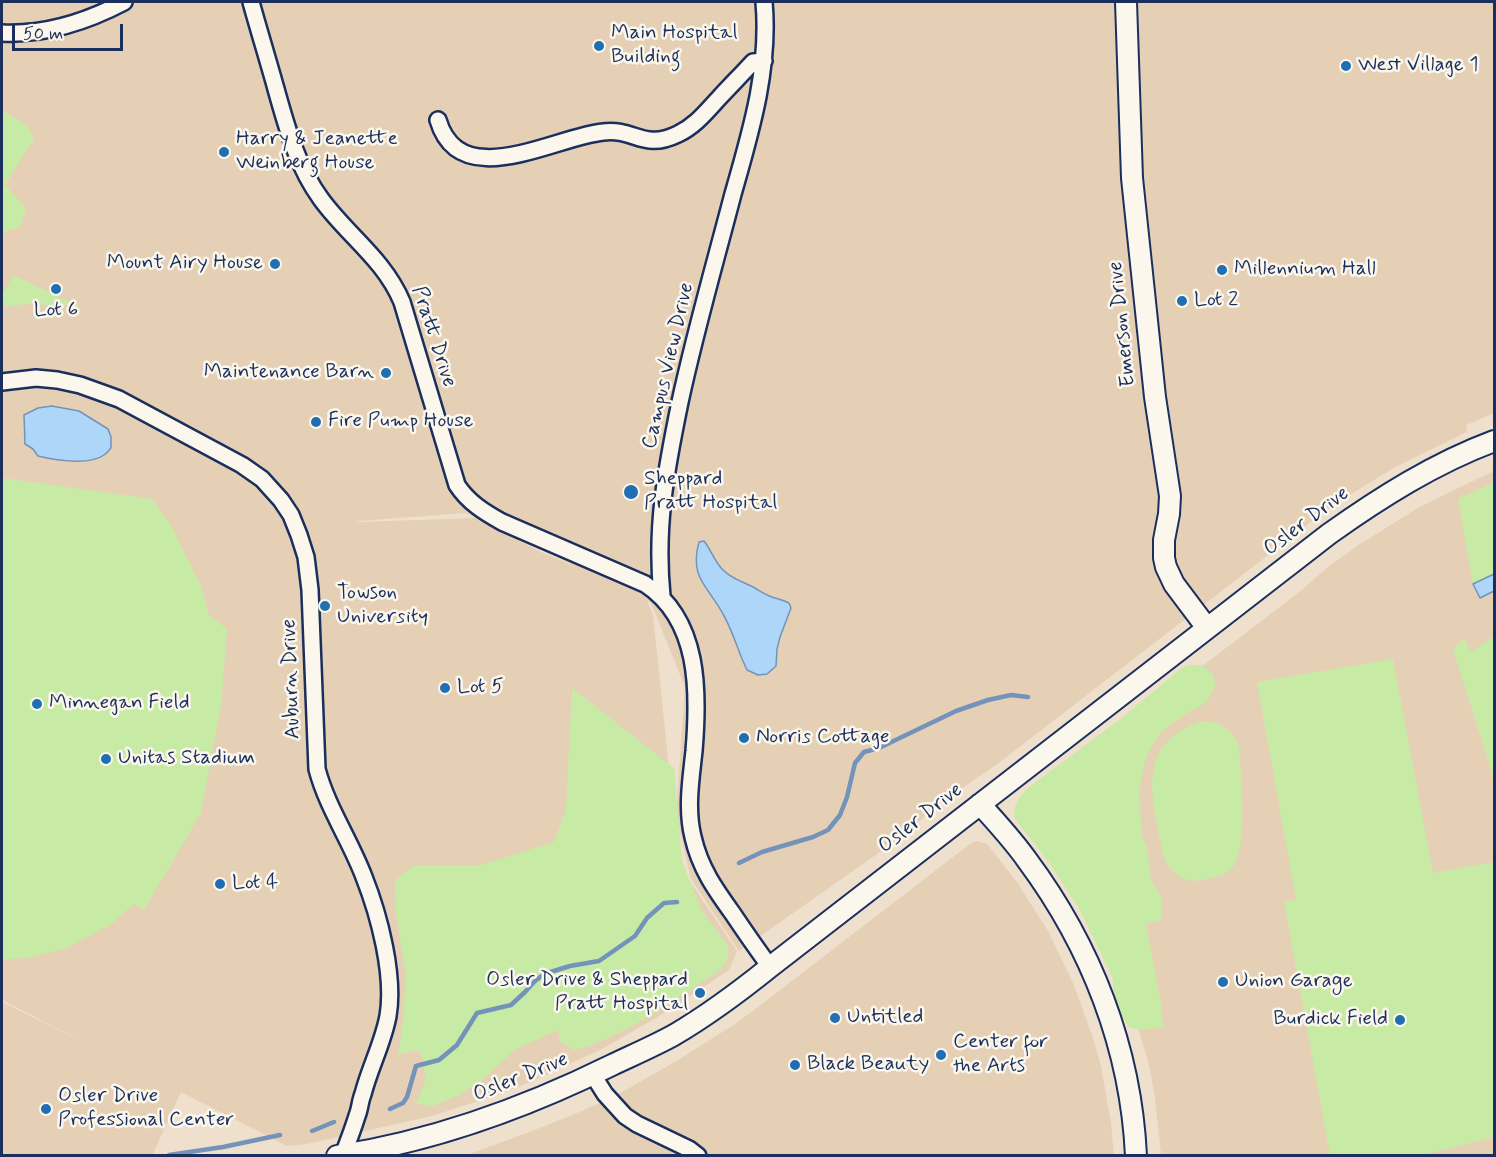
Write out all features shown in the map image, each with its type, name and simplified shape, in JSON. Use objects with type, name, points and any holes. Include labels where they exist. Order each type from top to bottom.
[{"type":"street","points":[[2,33],[28,33],[56,28],[86,19],[124,2]]},
{"type":"street","name":"Pratt Drive","points":[[251,2],[288,133],[299,161],[321,199],[389,276],[399,295],[457,484],[464,495],[484,512],[502,522],[645,584],[662,596]]},
{"type":"street","name":"Campus View Drive","points":[[764,2],[764,61],[761,86],[687,372],[667,466],[660,523],[659,567],[662,596],[670,605],[684,630],[693,662],[696,726],[690,813],[693,839],[709,880],[770,967]]},
{"type":"street","name":"Emerson Drive","points":[[1126,2],[1132,178],[1155,397],[1170,496],[1164,558],[1174,584],[1207,628]]},
{"type":"street","points":[[438,120],[446,139],[453,146],[461,152],[481,158],[519,154],[607,131],[655,142],[687,129],[698,121],[753,62],[764,61]]},
{"type":"street","name":"Auburn Drive","points":[[2,382],[36,378],[57,380],[80,385],[119,399],[242,465],[262,479],[291,515],[306,557],[310,590],[317,768],[322,789],[365,878],[379,922],[386,956],[389,988],[388,1014],[380,1046],[358,1115],[340,1155]]},
{"type":"street","name":"Osler Drive","points":[[340,1155],[392,1146],[468,1125],[593,1075],[673,1035],[739,992],[1329,534],[1381,498],[1443,464],[1494,441]]},
{"type":"street","points":[[980,804],[1021,851],[1044,884],[1074,932],[1092,970],[1113,1026],[1127,1078],[1136,1155]]},
{"type":"street","points":[[593,1075],[605,1094],[625,1116],[698,1155]]},
{"type":"shaded area","points":[[2,2],[1494,2],[1494,413],[1466,425],[1467,432],[1397,466],[1324,512],[1000,762],[942,802],[900,838],[739,951],[691,879],[676,815],[685,687],[651,603],[647,601],[653,615],[670,777],[659,836],[737,951],[729,970],[668,1011],[604,1048],[503,1093],[432,1116],[307,1144],[287,1146],[181,1092],[152,1156],[2,1155],[2,1002],[85,1043],[2,1000]],"holes":[[[466,513],[476,518],[358,522],[358,521]],[[482,521],[570,563],[570,564],[541,552]]]},
{"type":"shaded area","points":[[1494,471],[1494,1155],[1161,1155],[1149,1065],[1120,974],[1026,801],[1357,546],[1418,508]]},
{"type":"shaded area","points":[[977,841],[987,844],[1017,882],[1048,931],[1073,983],[1101,1066],[1114,1155],[464,1156],[575,1114],[617,1095],[678,1060],[735,1024],[970,844]]},
{"type":"green space","points":[[2,110],[27,126],[34,139],[5,185],[26,208],[21,226],[2,233]]},
{"type":"green space","points":[[13,275],[80,307],[32,304],[2,306],[2,297]]},
{"type":"green space","name":"Unitas Stadium","points":[[2,478],[152,499],[173,529],[201,586],[209,615],[227,629],[221,705],[201,813],[144,910],[134,904],[110,925],[66,948],[33,957],[2,960]]},
{"type":"green space","points":[[1494,482],[1494,574],[1473,584],[1458,499]]},
{"type":"green space","points":[[1494,636],[1494,779],[1453,649],[1464,638],[1471,652]]},
{"type":"green space","name":"Burdick Field","points":[[1393,659],[1433,873],[1494,862],[1494,1137],[1423,1155],[1330,1155],[1284,902],[1296,900],[1257,682]]},
{"type":"green space","points":[[1190,665],[1203,665],[1214,676],[1215,685],[1204,704],[1188,712],[1161,732],[1145,761],[1139,791],[1142,836],[1147,847],[1151,880],[1162,898],[1162,920],[1146,924],[1164,1027],[1142,1030],[1130,1028],[1123,1018],[1115,999],[1113,979],[1080,910],[1048,861],[1015,819],[1015,809],[1028,788],[1123,717],[1178,671]]},
{"type":"green space","points":[[572,688],[674,768],[682,861],[701,909],[728,946],[728,960],[718,972],[613,1036],[575,1050],[560,1041],[558,1030],[514,1050],[482,1080],[461,1094],[433,1106],[416,1104],[426,1080],[422,1055],[416,1050],[398,1055],[406,975],[396,913],[395,880],[415,865],[481,865],[554,842],[566,810]]},
{"type":"green space","points":[[1201,721],[1224,727],[1239,745],[1242,829],[1237,860],[1231,869],[1217,876],[1195,881],[1179,876],[1164,858],[1153,797],[1152,778],[1156,761],[1164,745],[1179,732]]},
{"type":"water","points":[[52,406],[79,411],[108,429],[111,448],[98,458],[81,461],[38,456],[25,444],[24,415],[38,408]]},
{"type":"water","points":[[704,541],[719,566],[729,575],[789,603],[791,608],[780,637],[776,666],[767,674],[758,675],[747,670],[727,621],[698,573],[696,564],[699,542]]},
{"type":"water","points":[[1494,574],[1494,591],[1480,598],[1473,584]]},
{"type":"waterway","points":[[739,863],[762,852],[813,837],[828,830],[840,815],[855,763],[864,752],[879,748],[956,711],[988,700],[1011,695],[1028,697]]},
{"type":"waterway","points":[[390,1109],[403,1103],[407,1097],[416,1066],[439,1060],[457,1045],[477,1013],[511,1005],[544,974],[570,966],[599,961],[635,936],[647,918],[664,903],[677,902]]},
{"type":"waterway","points":[[312,1131],[334,1122]]},
{"type":"waterway","points":[[169,1155],[280,1135]]},
{"type":"place","name":"Main Hospital Building","points":[[599,46]]},
{"type":"place","name":"West Village 1","points":[[1346,66]]},
{"type":"place","name":"Harry & Jeanette Weinberg House","points":[[224,152]]},
{"type":"place","name":"Mount Airy House","points":[[275,264]]},
{"type":"place","name":"Millennium Hall","points":[[1222,270]]},
{"type":"place","name":"Lot 6","points":[[56,289]]},
{"type":"place","name":"Lot 2","points":[[1182,301]]},
{"type":"place","name":"Maintenance Barn","points":[[386,373]]},
{"type":"place","name":"Fire Pump House","points":[[316,422]]},
{"type":"place","name":"Sheppard Pratt Hospital","points":[[631,492]]},
{"type":"place","name":"Towson University","points":[[325,606]]},
{"type":"place","name":"Lot 5","points":[[445,688]]},
{"type":"place","name":"Minnegan Field","points":[[37,704]]},
{"type":"place","name":"Norris Cottage","points":[[744,738]]},
{"type":"place","name":"Unitas Stadium","points":[[106,759]]},
{"type":"place","name":"Lot 4","points":[[220,884]]},
{"type":"place","name":"Union Garage","points":[[1223,982]]},
{"type":"place","name":"Osler Drive & Sheppard Pratt Hospital","points":[[700,993]]},
{"type":"place","name":"Untitled","points":[[835,1018]]},
{"type":"place","name":"Burdick Field","points":[[1400,1020]]},
{"type":"place","name":"Center for the Arts","points":[[941,1055]]},
{"type":"place","name":"Black Beauty","points":[[795,1065]]},
{"type":"place","name":"Osler Drive Professional Center","points":[[46,1109]]}]
